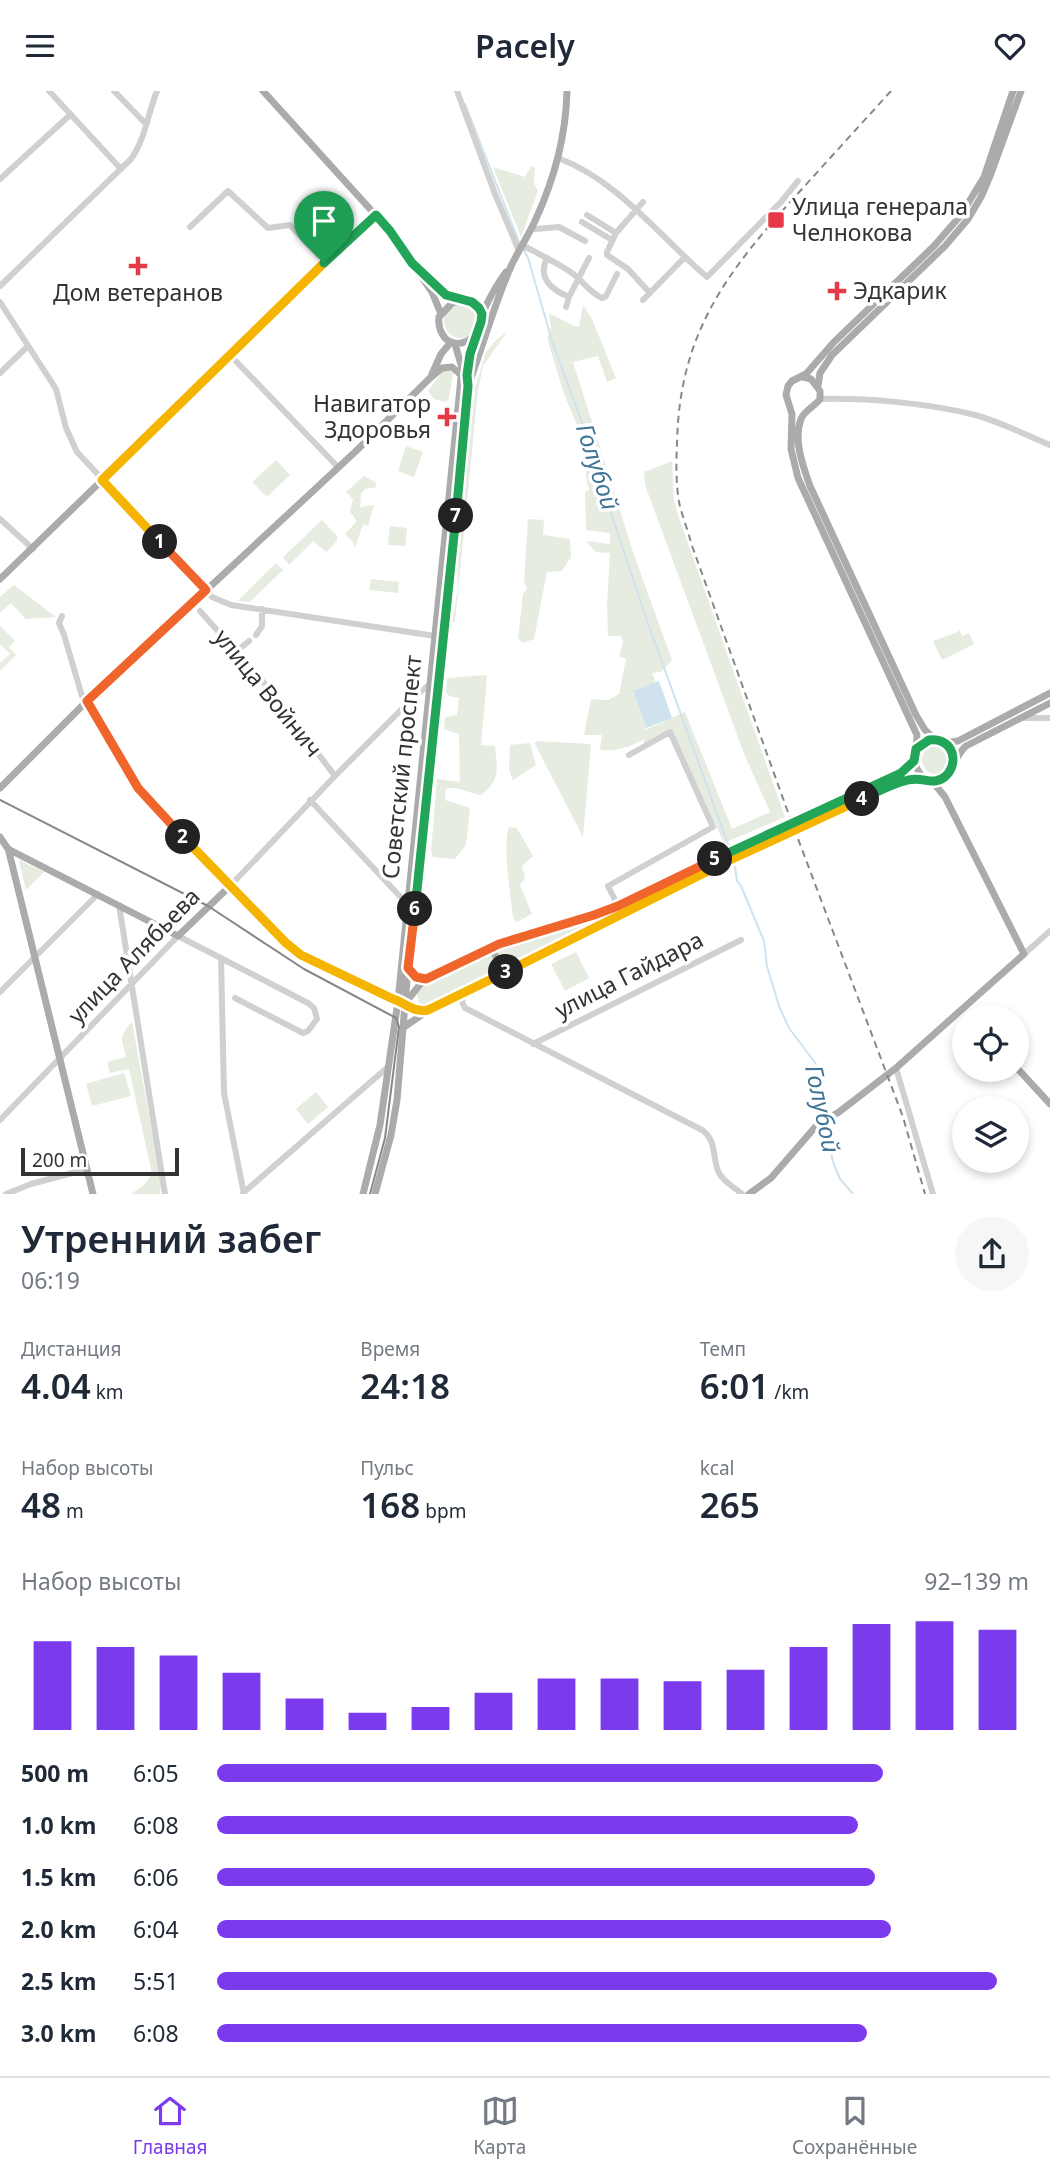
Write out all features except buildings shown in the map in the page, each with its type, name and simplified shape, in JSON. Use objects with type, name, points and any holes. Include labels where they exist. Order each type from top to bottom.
[{"type":"main road","points":[[264,91],[390,231],[432,292],[441,314]]},
{"type":"main road","name":"Советский проспект","points":[[468,386],[513,263],[533,228],[549,188],[567,112],[567,91]]},
{"type":"main road","points":[[953,762],[950,748],[925,730],[916,715],[794,468],[791,449],[792,414],[786,395],[792,381],[803,377],[834,342],[957,221],[984,177],[1013,91]]},
{"type":"main road","points":[[972,1005],[1024,954],[945,797],[918,772],[914,761],[917,735],[829,537],[810,486],[800,453],[801,419],[812,408],[819,392],[820,373],[832,355],[960,230],[975,208],[1021,91]]},
{"type":"main road","points":[[0,579],[376,215]]},
{"type":"main road","points":[[412,263],[446,295],[472,302],[482,314],[475,336],[462,344],[453,343],[440,331],[438,323],[441,314],[452,303],[463,300]]},
{"type":"main road","name":"Советский проспект","points":[[482,314],[492,293],[513,263]]},
{"type":"main road","name":"Советский проспект","points":[[363,1194],[378,1136],[408,968],[445,628],[467,375],[475,336]]},
{"type":"main road","name":"Советский проспект","points":[[375,1194],[395,1116],[404,1028],[401,1002],[408,905],[461,376],[461,361],[453,343]]},
{"type":"main road","points":[[430,378],[441,354],[453,343]]},
{"type":"main road","points":[[0,788],[87,701],[430,378],[442,368],[452,367],[461,376]]},
{"type":"main road","points":[[803,377],[811,379],[819,392]]},
{"type":"main road","points":[[790,403],[803,410],[812,408]]},
{"type":"main road","points":[[944,743],[958,741],[1050,693]]},
{"type":"main road","points":[[945,797],[947,776],[958,753],[966,746],[1050,703]]},
{"type":"main road","points":[[916,749],[935,739]]},
{"type":"main road","points":[[401,1002],[426,979],[491,947],[618,906],[807,820],[901,773],[914,761]]},
{"type":"main road","points":[[807,820],[904,781],[947,776]]},
{"type":"main road","points":[[0,835],[8,849],[36,957],[93,1194]]},
{"type":"main road","points":[[404,1028],[428,1010],[774,835]]},
{"type":"main road","points":[[8,849],[178,936]]},
{"type":"main road","points":[[229,887],[301,955],[419,1011],[428,1010]]},
{"type":"main road","name":"улица Алябьева","points":[[178,936],[229,887]]},
{"type":"main road","points":[[491,947],[504,973]]},
{"type":"main road","points":[[408,968],[416,977],[426,979]]},
{"type":"main road","points":[[749,1194],[771,1178],[804,1137],[820,1123],[896,1068],[952,1023]]},
{"type":"main road","points":[[1029,1081],[1050,1104]]},
{"type":"street","points":[[49,91],[121,169]]},
{"type":"street","points":[[114,91],[146,124]]},
{"type":"street","points":[[0,286],[121,169],[139,148],[157,91]]},
{"type":"street","points":[[457,91],[495,194],[521,247],[564,267],[592,293],[602,298],[606,296],[617,274]]},
{"type":"street","points":[[0,179],[70,115]]},
{"type":"street","points":[[558,158],[582,167],[606,183],[707,277],[781,202],[798,181]]},
{"type":"street","points":[[190,226],[229,191],[268,228],[290,225],[325,262]]},
{"type":"street","points":[[643,202],[614,237],[607,255],[628,269],[650,293]]},
{"type":"street","points":[[587,215],[614,237]]},
{"type":"street","points":[[957,221],[960,230]]},
{"type":"street","points":[[582,222],[614,237]]},
{"type":"street","points":[[533,228],[559,227],[585,241]]},
{"type":"street","points":[[547,258],[542,269],[547,282],[556,291],[569,296]]},
{"type":"street","points":[[566,307],[589,258]]},
{"type":"street","points":[[643,300],[684,258]]},
{"type":"street","points":[[0,302],[56,389],[66,428],[77,452],[206,590],[220,601],[435,636]]},
{"type":"street","points":[[0,373],[28,346]]},
{"type":"street","points":[[230,355],[338,467]]},
{"type":"street","points":[[819,392],[831,397],[884,401],[976,415],[1050,445]]},
{"type":"street","points":[[0,519],[33,549]]},
{"type":"street","points":[[256,635],[262,626],[262,609]]},
{"type":"street","name":"улица Войнич","points":[[200,611],[264,683],[335,776]]},
{"type":"street","points":[[62,615],[59,623],[78,687],[138,788],[229,887]]},
{"type":"street","points":[[237,651],[249,641]]},
{"type":"street","name":"улица Алябьева","points":[[229,887],[310,800],[430,684]]},
{"type":"street","points":[[413,698],[428,701]]},
{"type":"street","points":[[1019,718],[1050,718]]},
{"type":"street","points":[[618,906],[608,886],[713,827],[670,732],[629,755]]},
{"type":"street","points":[[310,800],[408,905]]},
{"type":"street","points":[[0,992],[98,894]]},
{"type":"street","points":[[119,905],[164,1194]]},
{"type":"street","points":[[1024,954],[1050,932]]},
{"type":"street","points":[[178,936],[309,1003],[314,1008],[317,1019],[308,1031],[303,1033],[236,998]]},
{"type":"street","name":"улица Алябьева","points":[[0,1120],[178,936]]},
{"type":"street","name":"улица Гайдара","points":[[533,1044],[741,940]]},
{"type":"street","points":[[222,958],[225,1093],[243,1193]]},
{"type":"street","points":[[464,993],[462,1002],[465,1008],[702,1130],[711,1138],[718,1171],[742,1194]]},
{"type":"street","points":[[243,1193],[389,1066]]},
{"type":"street","points":[[896,1068],[933,1194]]},
{"type":"street","points":[[7,1194],[31,1184],[87,1169]]},
{"type":"shaded area","points":[[531,166],[535,167],[534,184],[538,191],[521,237],[493,167],[525,177]]},
{"type":"shaded area","points":[[461,304],[473,309],[478,321],[473,333],[461,338],[449,333],[444,321],[449,309]]},
{"type":"shaded area","points":[[583,305],[592,319],[616,378],[607,382],[598,356],[573,362],[633,552],[672,660],[661,672],[652,673],[656,683],[633,692],[645,730],[685,712],[732,829],[770,812],[745,756],[645,485],[644,472],[672,461],[674,500],[678,515],[785,817],[724,843],[671,729],[644,744],[644,739],[628,747],[612,750],[600,750],[602,735],[584,735],[591,699],[608,700],[619,694],[626,659],[619,656],[623,643],[621,636],[608,636],[610,553],[596,552],[586,541],[610,544],[610,533],[586,530],[585,492],[589,490],[586,454],[547,338],[551,329],[549,313],[579,327]]},
{"type":"shaded area","points":[[507,332],[483,366],[478,390],[455,622],[452,622],[458,588],[457,562],[475,389],[486,352]]},
{"type":"shaded area","points":[[447,370],[453,374],[446,402],[434,399],[428,391],[443,371]]},
{"type":"shaded area","points":[[406,446],[423,452],[414,477],[398,471]]},
{"type":"shaded area","points":[[276,460],[290,475],[267,497],[252,482]]},
{"type":"shaded area","points":[[364,476],[375,482],[377,487],[365,489],[361,494],[360,507],[374,505],[368,526],[363,524],[355,548],[345,534],[357,521],[350,512],[353,499],[346,492]]},
{"type":"shaded area","points":[[528,519],[544,520],[543,535],[570,539],[571,557],[562,571],[547,572],[534,639],[523,643],[518,638],[523,594],[527,588],[524,581]]},
{"type":"shaded area","points":[[322,520],[337,536],[337,541],[326,552],[313,541],[289,565],[283,557]]},
{"type":"shaded area","points":[[390,526],[407,528],[405,546],[388,545]]},
{"type":"shaded area","points":[[276,563],[283,570],[250,602],[238,601]]},
{"type":"shaded area","points":[[371,579],[399,582],[398,593],[369,590]]},
{"type":"shaded area","points":[[14,585],[56,617],[26,619],[11,603],[0,613],[0,597]]},
{"type":"shaded area","points":[[0,626],[15,641],[9,647],[16,655],[0,671],[0,663],[10,654],[0,644]]},
{"type":"shaded area","points":[[959,629],[962,636],[969,633],[974,644],[942,660],[933,641],[958,632]]},
{"type":"shaded area","points":[[485,675],[481,745],[495,746],[495,779],[481,795],[459,789],[446,789],[445,800],[470,808],[466,845],[455,859],[433,857],[431,852],[437,779],[460,782],[459,734],[444,729],[445,717],[457,715],[459,698],[449,696],[446,692],[447,678]]},
{"type":"shaded area","points":[[536,741],[591,744],[583,837],[535,744]]},
{"type":"shaded area","points":[[530,743],[536,765],[513,780],[509,770],[510,745]]},
{"type":"shaded area","points":[[936,746],[946,750],[950,760],[946,770],[936,774],[926,770],[922,760],[926,750]]},
{"type":"shaded area","points":[[509,827],[517,828],[533,856],[522,866],[525,878],[520,885],[532,914],[517,922],[513,918],[508,871],[506,846]]},
{"type":"shaded area","points":[[19,861],[44,872],[26,890]]},
{"type":"shaded area","points":[[602,916],[604,919],[508,966],[504,965],[497,953],[499,947]]},
{"type":"shaded area","points":[[489,952],[499,969],[420,1007],[417,994],[428,981]]},
{"type":"shaded area","points":[[576,952],[589,978],[565,991],[551,964]]},
{"type":"shaded area","points":[[132,1022],[161,1181],[160,1194],[131,1194],[144,1185],[152,1174],[129,1069],[110,1073],[107,1062],[126,1057],[122,1038]]},
{"type":"shaded area","points":[[124,1073],[131,1096],[92,1106],[86,1084]]},
{"type":"shaded area","points":[[316,1092],[328,1107],[308,1124],[296,1109]]},
{"type":"water","points":[[659,681],[672,718],[646,728],[633,691]]},
{"type":"waterway","name":"Голубой","points":[[465,104],[519,242]]},
{"type":"waterway","name":"Голубой","points":[[524,250],[553,344],[602,477],[613,519],[650,629],[728,844]]},
{"type":"waterway","name":"Голубой","points":[[735,867],[737,881],[764,941],[767,966],[779,1006],[789,1028],[816,1064],[816,1083],[823,1118]]},
{"type":"waterway","name":"Голубой","points":[[825,1123],[833,1162],[840,1179],[853,1194]]},
{"type":"tram line","points":[[0,800],[208,906],[304,969],[396,1018],[399,1027],[385,1138],[370,1194]]},
{"type":"railway","points":[[891,91],[776,218],[731,275],[713,304],[698,335],[687,368],[680,404],[676,473],[679,502],[691,543],[789,815],[903,1117],[925,1194]]},
{"type":"place","name":"Улица генерала Челнокова","points":[[776,220]]},
{"type":"place","name":"Дом ветеранов","points":[[138,266]]},
{"type":"place","name":"Эдкарик","points":[[837,291]]},
{"type":"place","name":"Навигатор Здоровья","points":[[447,417]]},
{"type":"route","points":[[376,215],[412,263],[446,295],[472,302],[482,314],[470,354],[467,375],[445,628],[408,968],[415,976],[426,979],[514,938],[618,906],[901,773],[914,761],[916,749],[929,740],[935,739],[944,743],[953,754],[953,762],[947,776],[936,781],[915,778],[885,788],[677,885],[422,1012],[301,955],[286,943],[220,877],[138,788],[87,701],[206,590],[102,480],[324,263],[376,215]]}]
